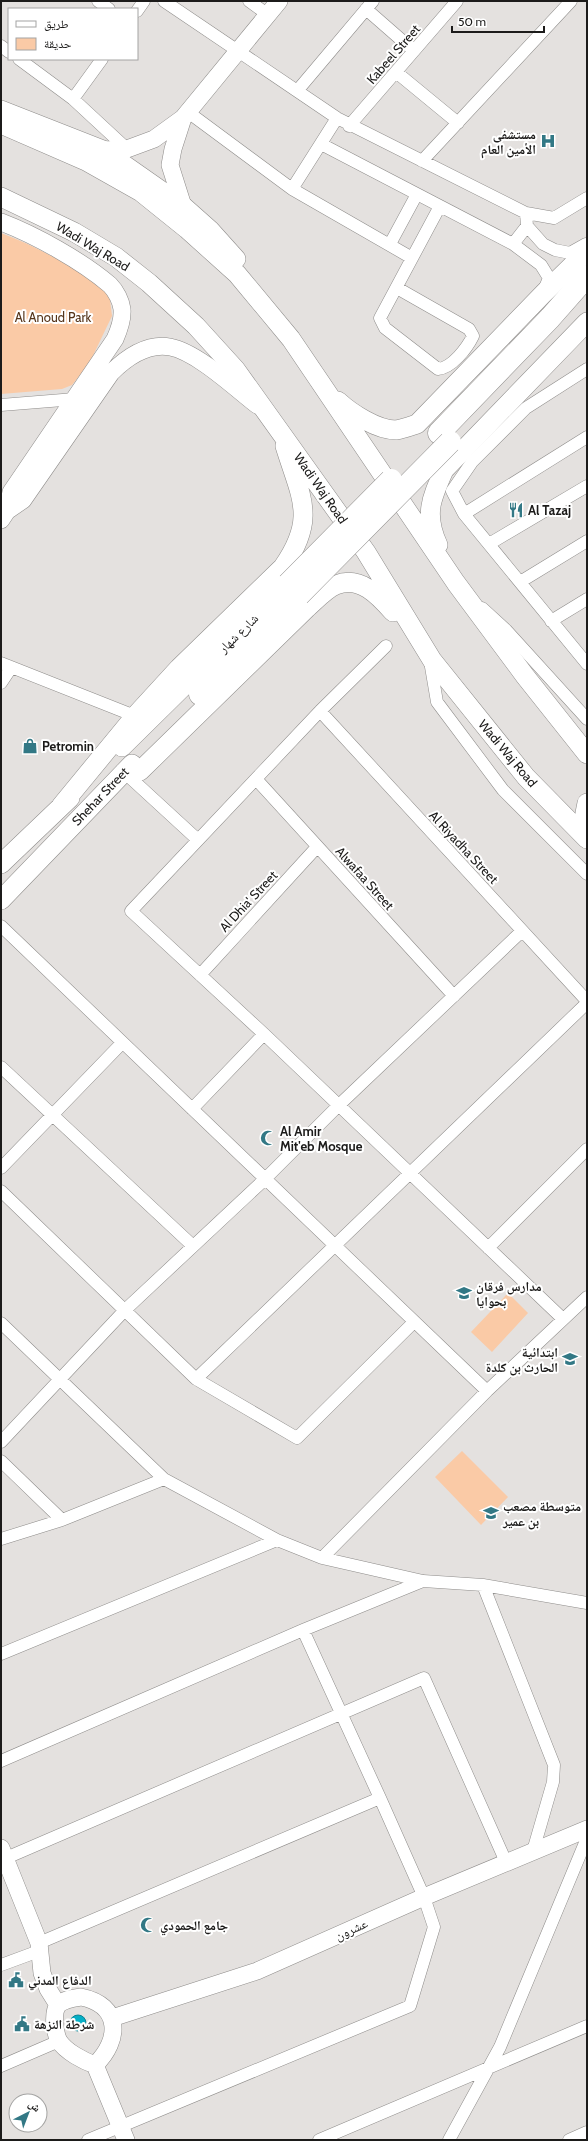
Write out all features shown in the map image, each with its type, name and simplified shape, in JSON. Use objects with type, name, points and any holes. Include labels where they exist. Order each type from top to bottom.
[{"type":"highway","points":[[444,437],[587,276]]},
{"type":"highway","points":[[194,688],[294,590],[444,437],[587,299]]},
{"type":"main road","points":[[1,110],[102,150],[183,206],[210,230],[248,271],[319,383],[456,583],[525,676],[587,754]]},
{"type":"main road","points":[[1,124],[86,161],[141,192],[187,229],[237,274],[291,339]]},
{"type":"main road","name":"Wadi Waj Road","points":[[1,197],[74,232],[116,257],[149,283],[196,326],[236,370],[280,430],[366,552],[425,649],[526,777],[587,838]]},
{"type":"main road","points":[[319,383],[352,414],[375,424],[396,430],[418,424],[542,294],[587,251]]},
{"type":"main road","points":[[456,583],[431,529],[430,512],[433,494],[444,470],[587,322]]},
{"type":"main road","points":[[61,806],[135,716],[179,668],[283,567],[295,548],[302,532],[304,505],[280,430]]},
{"type":"main road","points":[[124,772],[140,771],[307,608],[336,585],[355,582],[376,594],[425,649]]},
{"type":"main road","name":"Shehar Street","points":[[1,900],[124,772],[194,688]]},
{"type":"main road","name":"Shehar Street","points":[[1,864],[61,806],[194,688]]},
{"type":"main road","points":[[587,803],[585,813],[587,819]]},
{"type":"street","points":[[98,1],[108,8]]},
{"type":"street","points":[[138,10],[144,1]]},
{"type":"street","points":[[164,1],[349,126],[526,213],[554,218],[587,198]]},
{"type":"street","points":[[249,1],[267,14]]},
{"type":"street","points":[[102,150],[127,149],[154,139],[186,115],[267,14],[280,1]]},
{"type":"street","name":"Kabeel Street","points":[[349,126],[457,1]]},
{"type":"street","points":[[422,161],[571,1]]},
{"type":"street","points":[[297,91],[369,5],[414,51]]},
{"type":"street","points":[[20,60],[73,99],[127,149]]},
{"type":"street","points":[[73,99],[101,60]]},
{"type":"street","points":[[396,72],[458,122]]},
{"type":"street","points":[[186,115],[292,189],[412,258]]},
{"type":"street","points":[[183,206],[170,165],[173,149],[186,115]]},
{"type":"street","points":[[292,189],[337,118]]},
{"type":"street","points":[[321,144],[513,244],[546,271],[549,278],[542,294]]},
{"type":"street","points":[[390,244],[417,194]]},
{"type":"street","points":[[397,288],[469,329],[473,336],[452,363],[445,368],[438,369],[385,328],[380,318],[440,206]]},
{"type":"street","points":[[526,213],[527,226],[543,244],[555,250],[570,254],[587,244]]},
{"type":"street","points":[[1,222],[44,242],[111,286],[118,296],[122,309],[121,323],[115,339],[11,492],[3,513]]},
{"type":"street","points":[[513,244],[527,226]]},
{"type":"street","points":[[3,513],[23,500],[111,373],[124,360],[140,352],[155,347],[171,347],[187,354],[204,364],[264,410]]},
{"type":"street","points":[[587,369],[526,408],[472,462],[452,491],[464,514],[552,621],[583,652],[587,664]]},
{"type":"street","points":[[1,405],[75,399]]},
{"type":"street","points":[[464,514],[587,437]]},
{"type":"street","points":[[489,544],[587,486]]},
{"type":"street","points":[[520,582],[587,541]]},
{"type":"street","points":[[456,583],[506,630],[585,713]]},
{"type":"street","points":[[552,621],[587,599]]},
{"type":"street","points":[[386,646],[320,711],[131,911],[264,1034],[563,1319]]},
{"type":"street","points":[[425,649],[437,702],[503,790],[587,874]]},
{"type":"street","points":[[1,683],[6,665],[135,716]]},
{"type":"street","name":"Al Riyadha Street","points":[[320,711],[587,1002]]},
{"type":"street","points":[[124,772],[198,840]]},
{"type":"street","name":"Alwafaa Street","points":[[256,779],[454,996]]},
{"type":"street","name":"Al Dhia' Street","points":[[200,975],[317,847]]},
{"type":"street","points":[[1,926],[487,1391]]},
{"type":"street","points":[[1,1442],[125,1310],[265,1179],[339,1105],[522,931]]},
{"type":"street","points":[[196,1379],[587,1002]]},
{"type":"street","points":[[192,1109],[264,1034]]},
{"type":"street","points":[[1,1168],[122,1043]]},
{"type":"street","points":[[1,1067],[193,1246]]},
{"type":"street","points":[[488,1248],[587,1149]]},
{"type":"street","points":[[1,1191],[196,1379],[297,1438],[414,1322]]},
{"type":"street","points":[[322,1558],[487,1391],[587,1296]]},
{"type":"street","points":[[1,1323],[164,1479],[277,1540],[322,1558],[424,1581],[483,1585],[587,1603]]},
{"type":"street","points":[[1,1461],[62,1520]]},
{"type":"street","points":[[1,1539],[62,1520],[164,1479]]},
{"type":"street","points":[[1,1654],[277,1540]]},
{"type":"street","points":[[1,1761],[303,1630],[424,1581]]},
{"type":"street","points":[[483,1585],[554,1765],[553,1782],[533,1851]]},
{"type":"street","points":[[88,2140],[123,2133],[410,2006],[434,1927],[424,1897],[303,1630]]},
{"type":"street","points":[[123,2133],[95,2065],[68,2050],[59,2042],[55,2022],[58,2006],[48,1989],[42,1973],[39,1947],[3,1853],[342,1714],[424,1678],[506,1862]]},
{"type":"street","points":[[1,1965],[380,1798]]},
{"type":"street","name":"عشرون","points":[[112,2018],[257,1971],[424,1897],[587,1829]]},
{"type":"street","points":[[449,2140],[503,2040],[587,1838]]},
{"type":"street","points":[[58,2006],[69,1999],[81,1997],[93,2000],[103,2006],[112,2018],[114,2026],[113,2035],[106,2053],[95,2065]]},
{"type":"street","points":[[319,2140],[587,2026]]},
{"type":"street","points":[[1,2066],[59,2042]]},
{"type":"street","points":[[569,2140],[587,2132]]},
{"type":"green space","name":"Al Anoud Park","points":[[1,233],[30,245],[56,259],[109,292],[112,316],[89,364],[72,385],[62,389],[1,394]]},
{"type":"green space","points":[[508,1293],[528,1313],[492,1352],[471,1332]]},
{"type":"green space","points":[[462,1451],[508,1497],[481,1525],[435,1477]]},
{"type":"water","points":[[78,2015],[85,2020],[86,2023],[81,2030],[78,2031],[71,2026],[70,2023],[75,2016]]},
{"type":"place","name":"مستشفى الأمين العام","points":[[548,141]]},
{"type":"place","name":"Al Tazaj","points":[[516,510]]},
{"type":"place","name":"Petromin","points":[[30,746]]},
{"type":"place","name":"Al Amir Mit'eb Mosque","points":[[268,1138]]},
{"type":"place","name":"مدارس فرقان بحوايا","points":[[464,1293]]},
{"type":"place","name":"ابتدائية الحارث بن كلدة","points":[[570,1359]]},
{"type":"place","name":"متوسطة مصعب بن عمير","points":[[491,1513]]},
{"type":"place","name":"جامع الحمودي","points":[[148,1925]]},
{"type":"place","name":"الدفاع المدني","points":[[16,1980]]},
{"type":"place","name":"شرطة النزهة","points":[[22,2024]]}]
